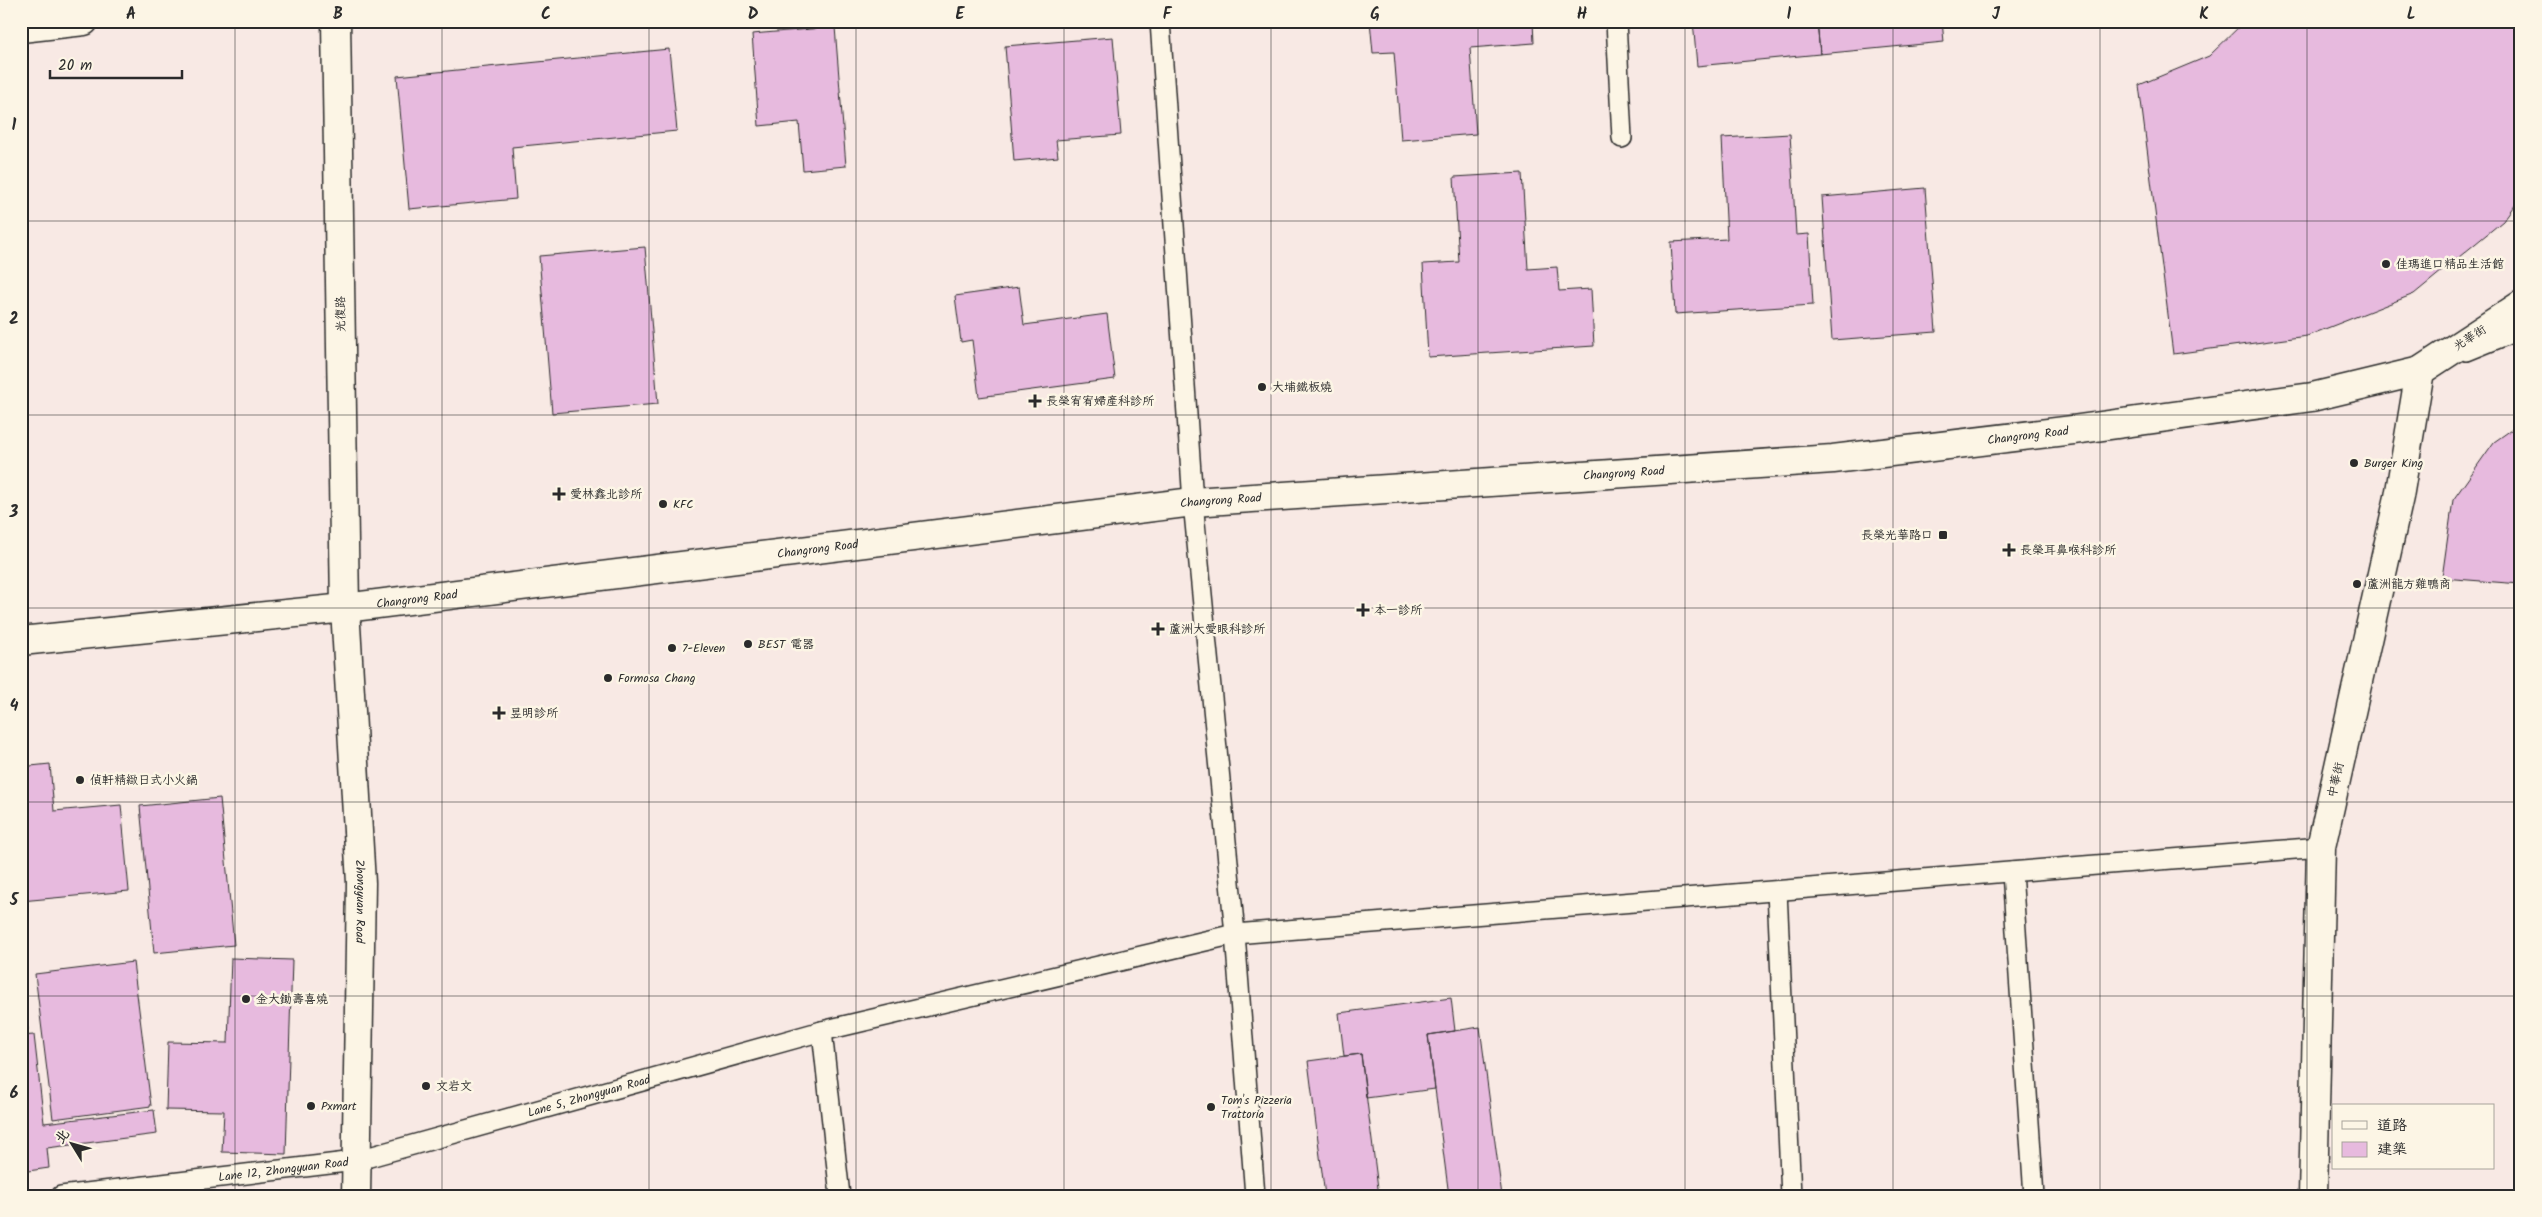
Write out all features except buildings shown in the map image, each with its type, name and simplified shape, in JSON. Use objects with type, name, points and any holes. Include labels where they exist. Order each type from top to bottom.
[{"type":"street","points":[[21,28],[84,21]]},
{"type":"street","name":"光復路","points":[[336,21],[345,608]]},
{"type":"street","name":"光華街","points":[[2420,370],[2521,304]]},
{"type":"street","name":"Changrong Road","points":[[21,641],[345,608],[1193,502],[1833,459],[2073,430],[2312,397],[2420,370]]},
{"type":"street","name":"中華街","points":[[2313,1196],[2321,847],[2399,497],[2420,370]]},
{"type":"street","name":"Zhongyuan Road","points":[[345,608],[361,882],[355,1161],[356,1196]]},
{"type":"lane","points":[[1160,21],[1193,502],[1235,934],[1255,1196]]},
{"type":"lane","points":[[1616,21],[1622,138]]},
{"type":"lane","points":[[2420,370],[2521,329]]},
{"type":"lane","name":"Lane 5, Zhongyuan Road","points":[[355,1161],[822,1031],[1235,934],[2321,847]]},
{"type":"lane","points":[[2012,872],[2034,1196]]},
{"type":"lane","points":[[1777,891],[1791,1196]]},
{"type":"lane","points":[[822,1031],[840,1196]]},
{"type":"lane","name":"Lane 12, Zhongyuan Road","points":[[61,1196],[355,1161]]},
{"type":"place","name":"佳瑪進口精品生活館","points":[[2386,264]]},
{"type":"place","name":"大埔鐵板燒","points":[[1262,387]]},
{"type":"place","name":"長榮宥宥婦產科診所","points":[[1035,401]]},
{"type":"place","name":"Burger King","points":[[2354,463]]},
{"type":"place","name":"愛林鑫北診所","points":[[559,494]]},
{"type":"place","name":"KFC","points":[[663,504]]},
{"type":"place","name":"長榮光華路口","points":[[1943,535]]},
{"type":"place","name":"長榮耳鼻喉科診所","points":[[2009,550]]},
{"type":"place","name":"蘆洲龍方雞鴨商","points":[[2357,584]]},
{"type":"place","name":"本一診所","points":[[1363,610]]},
{"type":"place","name":"蘆洲大愛眼科診所","points":[[1158,629]]},
{"type":"place","name":"BEST 電器","points":[[748,644]]},
{"type":"place","name":"7-Eleven","points":[[672,648]]},
{"type":"place","name":"Formosa Chang","points":[[608,678]]},
{"type":"place","name":"昱明診所","points":[[499,713]]},
{"type":"place","name":"偵軒精緻日式小火鍋","points":[[80,780]]},
{"type":"place","name":"金大鋤壽喜燒","points":[[246,999]]},
{"type":"place","name":"文岩文","points":[[426,1086]]},
{"type":"place","name":"Pxmart","points":[[311,1106]]},
{"type":"place","name":"Tom's Pizzeria Trattoria","points":[[1211,1107]]}]
